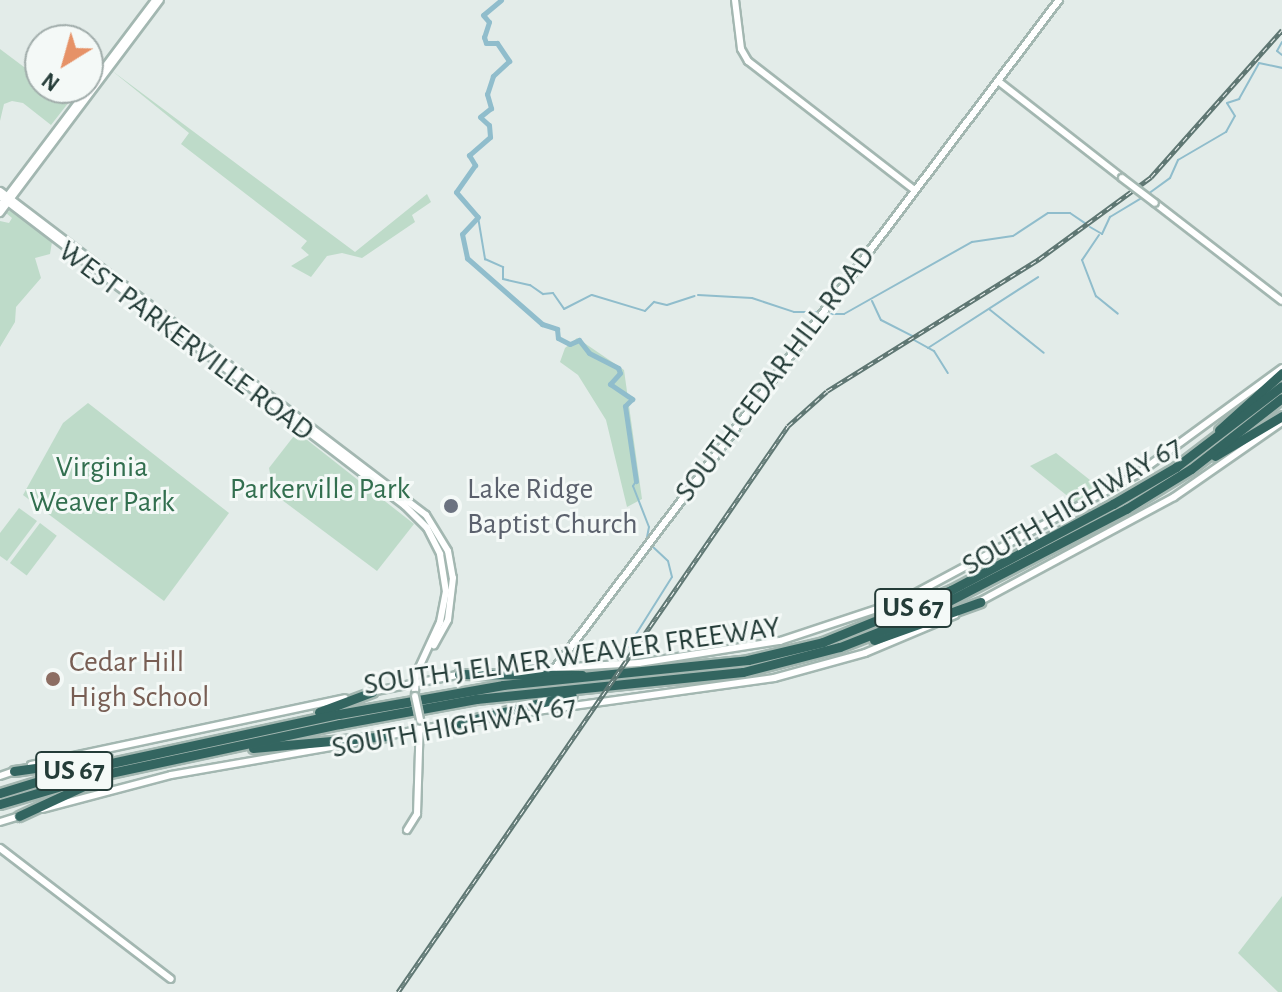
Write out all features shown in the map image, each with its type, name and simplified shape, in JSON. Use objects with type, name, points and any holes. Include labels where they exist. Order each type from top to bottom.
[{"type":"highway","points":[[1176,467],[1282,370]]},
{"type":"highway","name":"SOUTH J ELMER WEAVER FREEWAY","points":[[0,793],[65,773],[467,691],[625,676],[769,657],[879,622],[951,590],[1176,467],[1282,386]]},
{"type":"highway","name":"SOUTH J ELMER WEAVER FREEWAY","points":[[0,804],[125,769],[476,699],[743,672],[840,647],[966,594],[1191,469],[1282,398]]},
{"type":"highway","points":[[1191,469],[1282,419]]},
{"type":"highway","points":[[840,647],[890,636],[980,602]]},
{"type":"highway","points":[[459,674],[625,676]]},
{"type":"highway","points":[[459,723],[597,689]]},
{"type":"highway","points":[[231,738],[372,692]]},
{"type":"highway","points":[[195,755],[387,736]]},
{"type":"highway","points":[[14,771],[150,755]]},
{"type":"highway","points":[[19,816],[125,769]]},
{"type":"main road","points":[[0,213],[4,199],[158,0]]},
{"type":"main road","points":[[735,0],[741,49],[748,61],[913,189]]},
{"type":"main road","name":"SOUTH CEDAR HILL ROAD","points":[[555,668],[913,189],[1059,0]]},
{"type":"main road","points":[[998,81],[1282,301]]},
{"type":"main road","name":"WEST PARKERVILLE ROAD","points":[[4,199],[291,420],[408,503]]},
{"type":"main road","name":"WEST PARKERVILLE ROAD","points":[[4,199],[265,390],[408,503],[441,545],[445,603],[414,683]]},
{"type":"main road","name":"SOUTH HIGHWAY 67","points":[[0,776],[459,674],[639,663],[780,641],[894,605],[1136,475],[1282,370]]},
{"type":"main road","points":[[237,379],[265,390]]},
{"type":"main road","name":"SOUTH HIGHWAY 67","points":[[0,822],[139,782],[431,727],[774,678],[865,653],[980,602],[1174,497],[1282,419]]},
{"type":"main road","points":[[291,420],[317,430]]},
{"type":"main road","points":[[407,830],[417,814],[422,729],[414,683]]},
{"type":"main road","points":[[421,748],[431,727]]},
{"type":"main road","points":[[413,730],[421,748]]},
{"type":"main road","points":[[417,814],[425,820]]},
{"type":"main road","points":[[1,848],[171,979]]},
{"type":"green space","points":[[0,49],[24,67],[24,104],[12,101],[4,104],[0,121]]},
{"type":"green space","points":[[111,70],[355,252],[427,194],[431,202],[412,215],[415,222],[362,258],[342,253],[327,256],[311,277],[291,266],[309,255],[301,248],[307,241],[181,144],[189,133]]},
{"type":"green space","points":[[24,104],[67,104],[51,125]]},
{"type":"green space","points":[[11,210],[52,242],[50,254],[35,258],[41,278],[16,307],[15,322],[0,347],[0,221],[9,223],[12,218],[6,213]]},
{"type":"green space","points":[[577,338],[624,370],[642,499],[627,507],[606,420],[578,375],[560,362],[565,348]]},
{"type":"green space","name":"Virginia Weaver Park","points":[[88,403],[229,513],[164,601],[23,495],[63,423]]},
{"type":"green space","name":"Parkerville Park","points":[[297,432],[414,524],[377,571],[274,494],[269,468]]},
{"type":"green space","points":[[1056,453],[1100,488],[1075,502],[1030,466]]},
{"type":"green space","points":[[19,508],[37,521],[7,561],[0,556],[0,533]]},
{"type":"green space","points":[[40,523],[57,536],[27,576],[10,563]]},
{"type":"green space","points":[[1282,896],[1282,992],[1278,992],[1238,953]]},
{"type":"waterway","points":[[501,0],[483,15],[489,22],[484,37],[486,43],[497,43],[509,61],[493,76],[487,94],[491,108],[480,117],[489,125],[490,137],[469,155],[475,165],[456,192],[478,217],[462,234],[467,258],[542,324],[557,329],[558,338],[570,344],[579,340],[589,353],[618,368],[620,373],[610,384],[632,399],[625,406],[636,481]]},
{"type":"waterway","points":[[1282,42],[1277,51],[1282,55]]},
{"type":"waterway","points":[[1148,194],[1170,178],[1178,160],[1226,132],[1235,116],[1227,103],[1239,99],[1259,63],[1282,68]]},
{"type":"waterway","points":[[1090,227],[1102,234],[1110,217],[1143,197]]},
{"type":"waterway","points":[[825,314],[844,314],[972,242],[1013,236],[1048,213],[1070,213],[1085,223]]},
{"type":"waterway","points":[[478,217],[485,259],[503,267],[503,279],[530,285],[543,294],[553,293],[564,309],[592,295],[645,311],[654,302],[667,305],[695,296]]},
{"type":"waterway","points":[[1099,235],[1082,260],[1096,296],[1118,314]]},
{"type":"waterway","points":[[928,348],[1038,277]]},
{"type":"waterway","points":[[698,295],[752,298],[794,312],[819,312]]},
{"type":"waterway","points":[[872,301],[881,320],[912,336]]},
{"type":"waterway","points":[[989,309],[1044,353]]},
{"type":"waterway","points":[[914,340],[934,351],[948,373]]},
{"type":"waterway","points":[[636,481],[633,486],[649,527],[646,542]]},
{"type":"waterway","points":[[626,650],[672,577],[668,561],[651,545]]},
{"type":"railway","points":[[398,992],[788,426],[827,391],[1039,259],[1151,177],[1282,30]]},
{"type":"place","name":"Lake Ridge Baptist Church","points":[[451,506]]},
{"type":"place","name":"Cedar Hill High School","points":[[53,679]]}]
